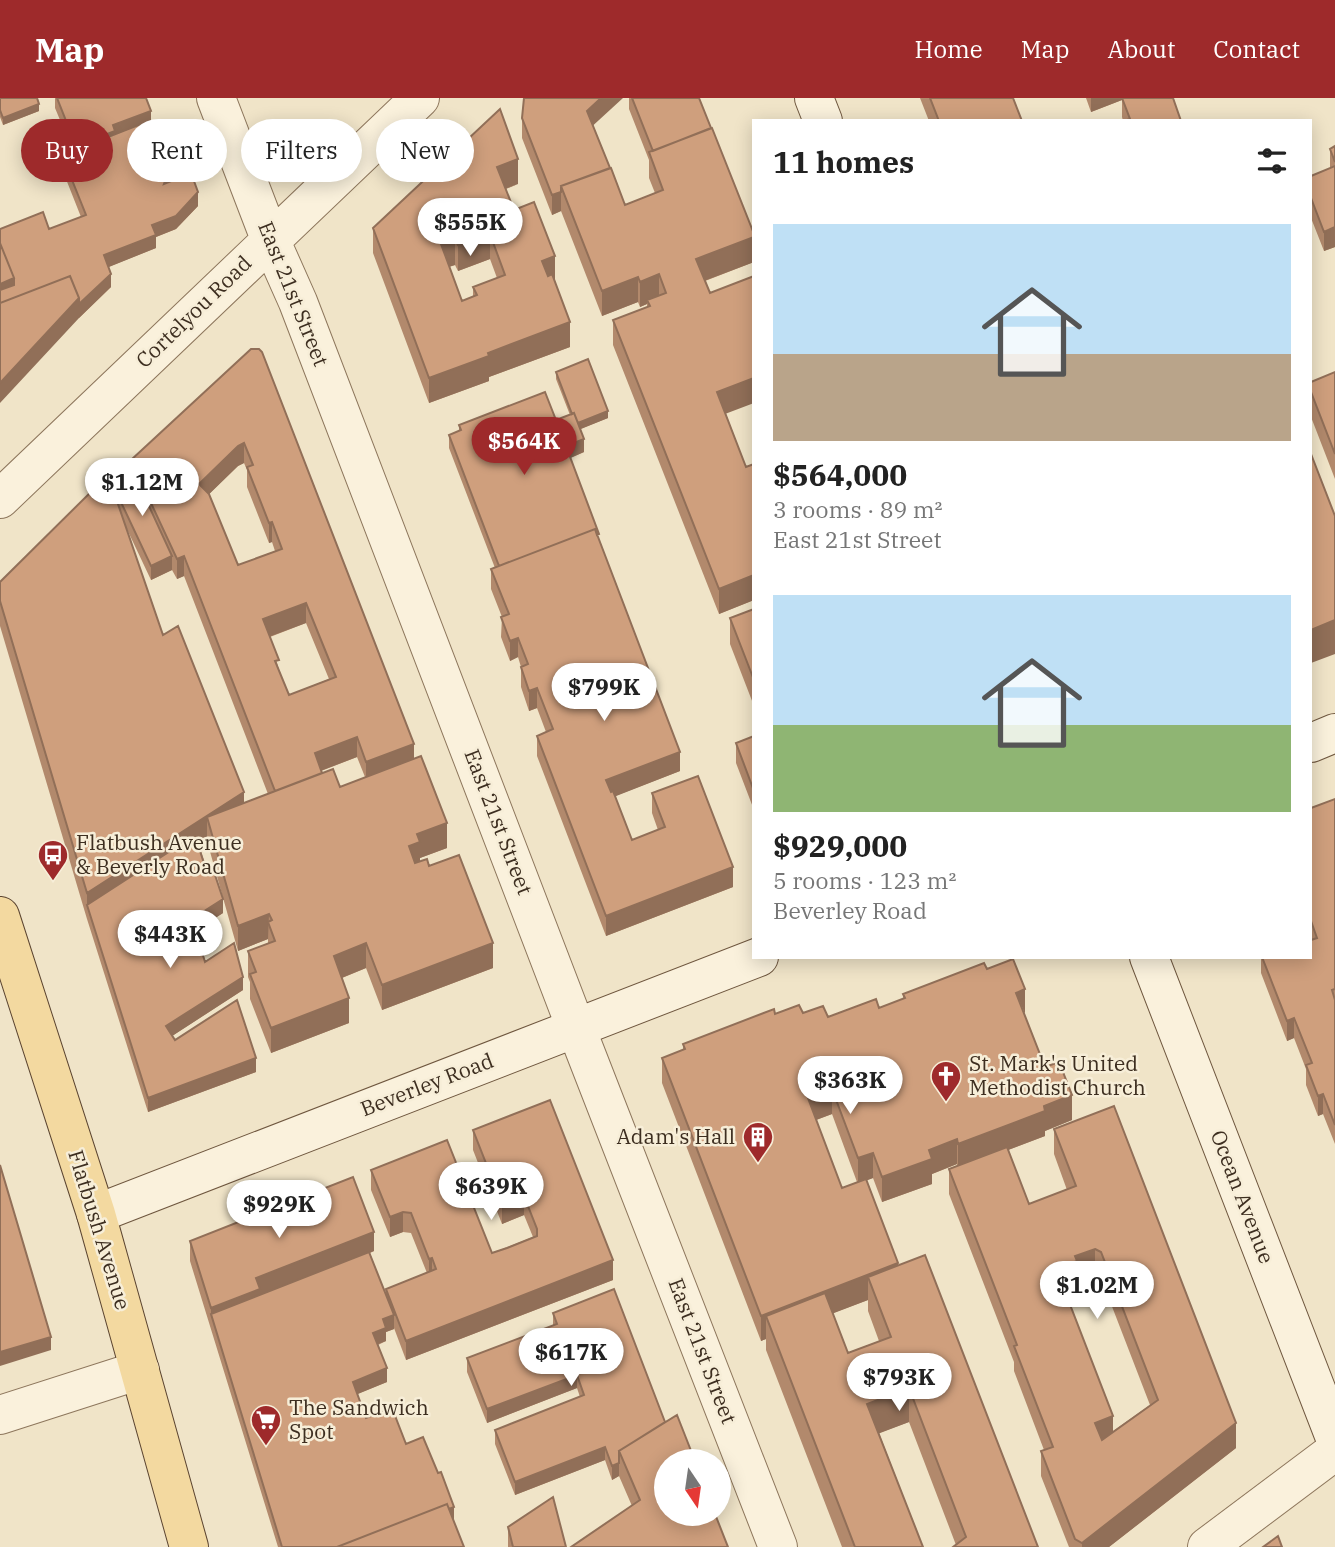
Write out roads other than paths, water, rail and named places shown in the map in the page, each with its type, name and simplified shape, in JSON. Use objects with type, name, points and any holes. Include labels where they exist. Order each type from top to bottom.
[{"type":"main road","name":"Flatbush Avenue","points":[[0,916],[96,1214],[189,1547]]},
{"type":"street","name":"East 21st Street","points":[[216,98],[270,239],[298,302],[778,1547]]},
{"type":"street","name":"Cortelyou Road","points":[[0,499],[420,98]]},
{"type":"street","points":[[814,98],[821,119]]},
{"type":"street","points":[[1312,743],[1335,733]]},
{"type":"street","name":"Beverley Road","points":[[96,1214],[754,959]]},
{"type":"street","name":"Ocean Avenue","points":[[1150,959],[1335,1437]]},
{"type":"street","points":[[0,1415],[140,1370]]},
{"type":"street","points":[[1207,1547],[1335,1451]]},
{"type":"place","name":"Flatbush Avenue & Beverly Road","points":[[53,882]]},
{"type":"place","name":"St. Mark's United Methodist Church","points":[[946,1103]]},
{"type":"place","name":"Adam's Hall","points":[[758,1164]]},
{"type":"place","name":"The Sandwich Spot","points":[[266,1447]]}]
